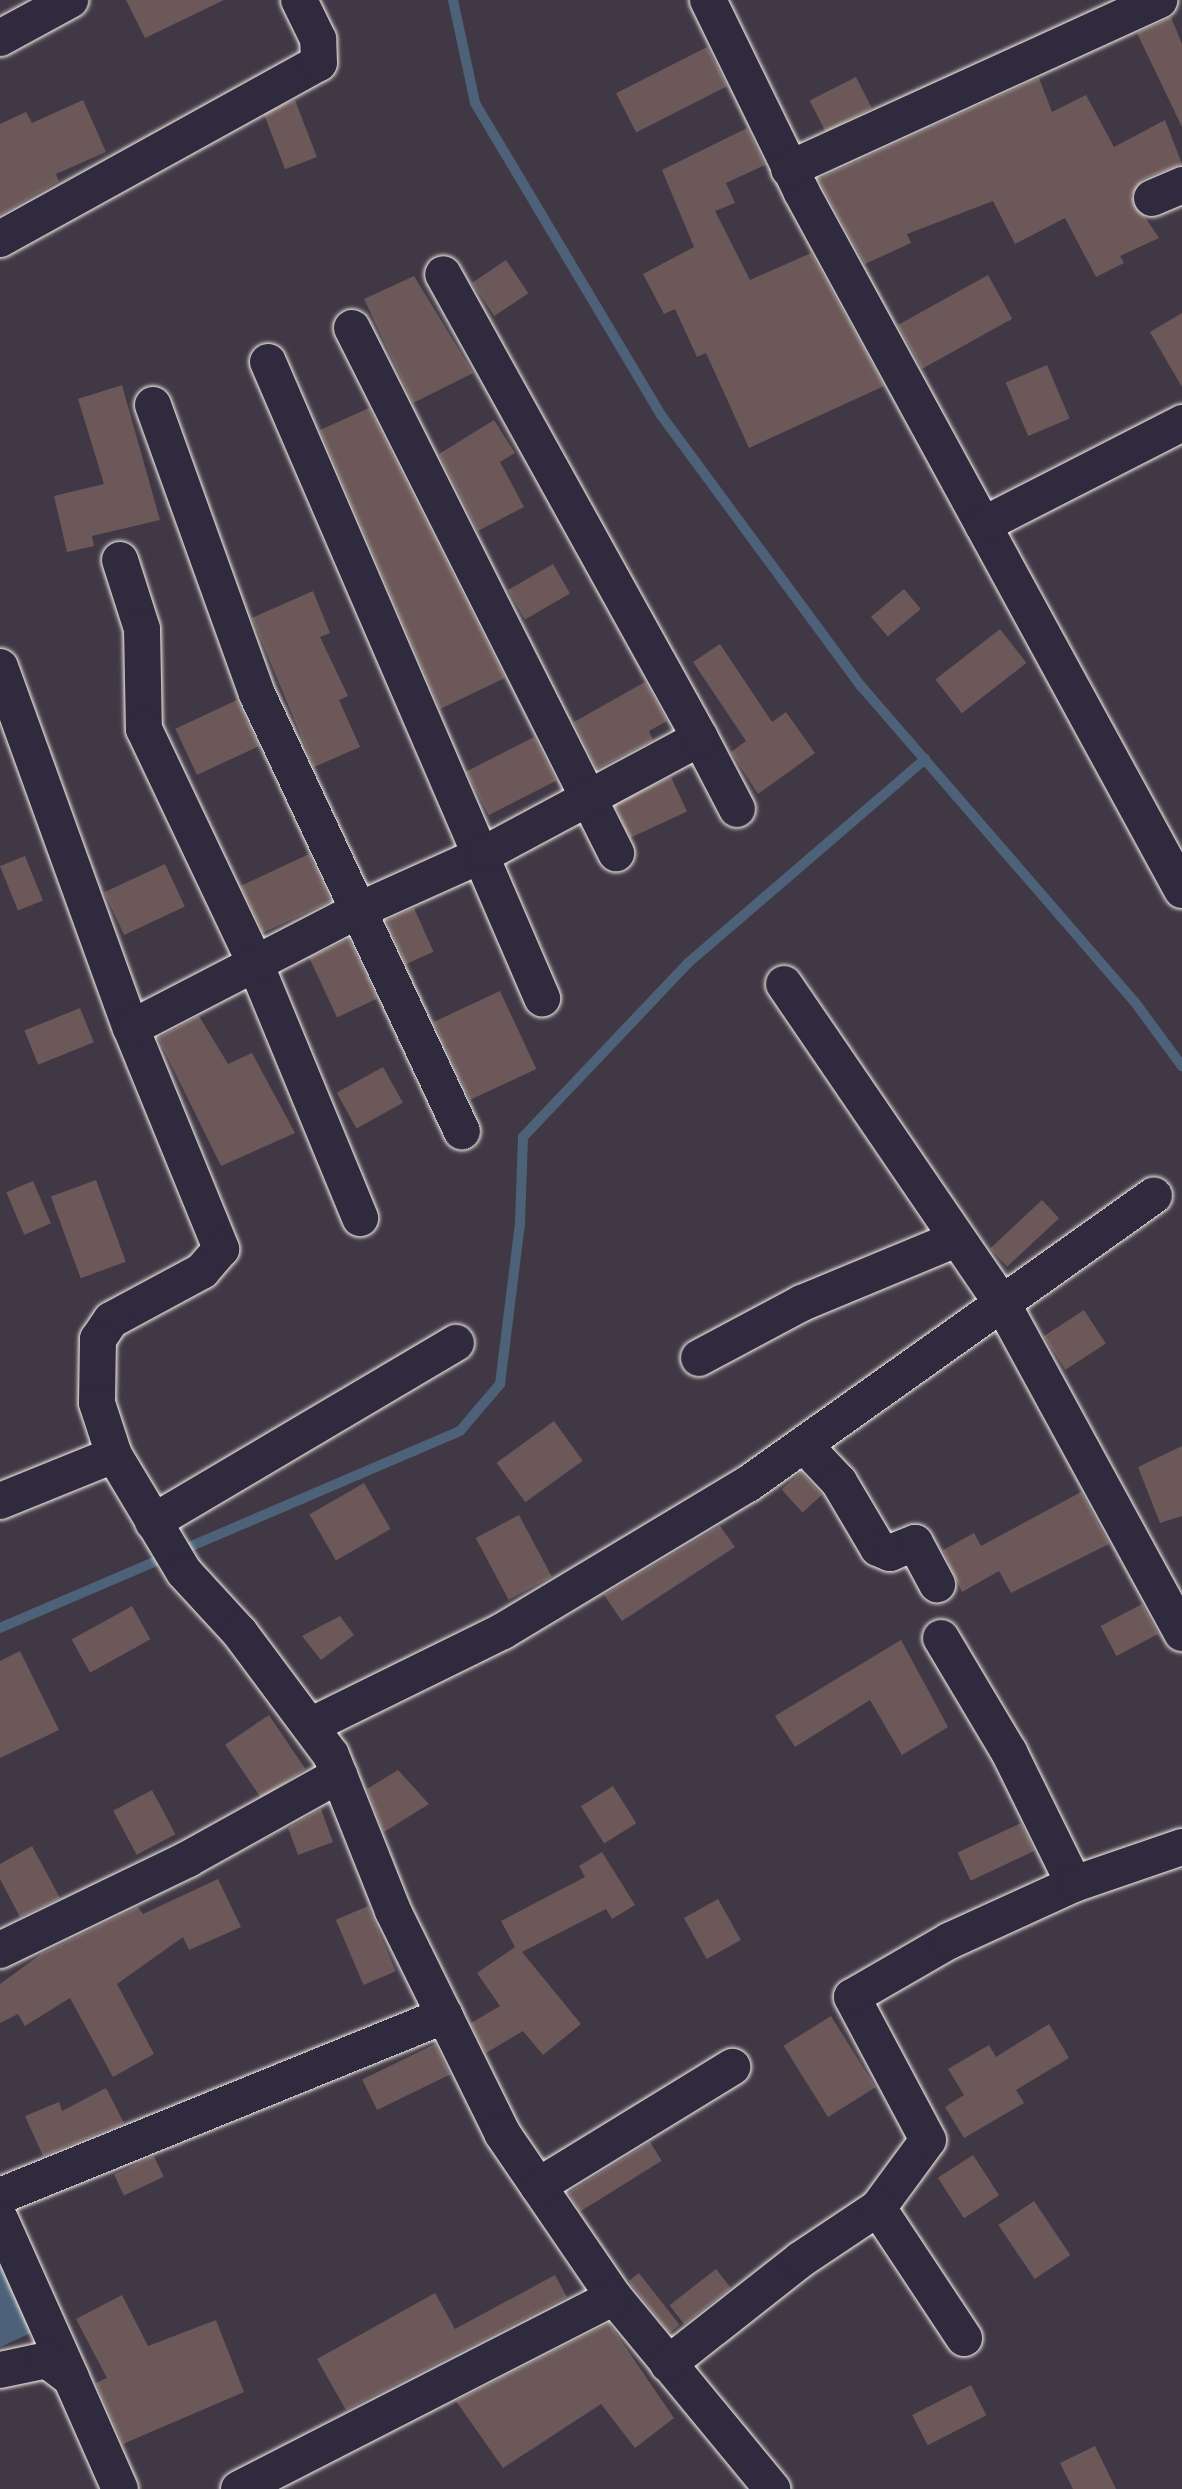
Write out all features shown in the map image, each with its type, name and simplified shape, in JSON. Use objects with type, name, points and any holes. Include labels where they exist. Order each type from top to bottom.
[{"type":"street","points":[[0,38],[70,0]]},
{"type":"street","points":[[0,239],[319,63],[318,39],[299,0]]},
{"type":"street","points":[[708,0],[789,169],[1182,890]]},
{"type":"street","points":[[789,169],[1159,0]]},
{"type":"street","points":[[443,274],[737,809]]},
{"type":"street","points":[[352,328],[616,853]]},
{"type":"street","points":[[268,362],[484,854],[542,998]]},
{"type":"street","points":[[153,405],[257,694],[462,1131]]},
{"type":"street","points":[[983,525],[1178,438]]},
{"type":"street","points":[[120,560],[142,629],[144,729],[255,963],[360,1218]]},
{"type":"street","points":[[0,667],[131,1028],[221,1249],[202,1271],[111,1320],[98,1339],[97,1403],[114,1455],[184,1572],[240,1633],[310,1726],[339,1775],[393,1911],[502,2133],[614,2297],[772,2489]]},
{"type":"street","points":[[131,1028],[357,911],[484,854],[700,738]]},
{"type":"street","points":[[784,984],[954,1240],[1002,1303],[1182,1633]]},
{"type":"street","points":[[310,1726],[503,1631],[805,1446],[1154,1195]]},
{"type":"street","points":[[699,1358],[802,1303],[954,1240]]},
{"type":"street","points":[[157,1530],[456,1343]]},
{"type":"street","points":[[805,1446],[839,1482],[878,1548],[890,1553],[915,1543],[937,1584]]},
{"type":"street","points":[[0,1501],[114,1455]]},
{"type":"street","points":[[941,1638],[1009,1752],[1074,1884]]},
{"type":"street","points":[[0,1950],[188,1859],[339,1775]]},
{"type":"street","points":[[668,2364],[800,2260],[878,2208],[928,2140],[852,1997],[949,1941],[1074,1884],[1180,1852]]},
{"type":"street","points":[[0,2196],[445,2015]]},
{"type":"street","points":[[538,2186],[732,2067]]},
{"type":"street","points":[[878,2208],[964,2338]]},
{"type":"street","points":[[0,2219],[120,2489]]},
{"type":"street","points":[[239,2489],[614,2297]]},
{"type":"street","points":[[0,2370],[47,2360],[71,2378]]},
{"type":"water","points":[[0,2253],[33,2332],[0,2347]]},
{"type":"building","points":[[126,0],[224,0],[145,38]]},
{"type":"building","points":[[1171,17],[1182,44],[1182,127],[1137,33]]},
{"type":"building","points":[[707,47],[727,86],[636,133],[616,93]]},
{"type":"building","points":[[856,77],[872,108],[826,132],[810,101]]},
{"type":"building","points":[[1039,78],[1052,112],[1086,95],[1114,147],[1165,120],[1182,164],[1143,179],[1131,196],[1159,238],[1120,256],[1124,263],[1096,277],[1065,218],[1015,244],[993,201],[907,234],[911,243],[865,264],[818,179]]},
{"type":"building","points":[[83,100],[106,152],[56,174],[59,181],[0,215],[0,124],[26,112],[32,123]]},
{"type":"building","points":[[295,100],[317,157],[285,169],[263,112]]},
{"type":"building","points":[[747,128],[765,165],[726,183],[735,203],[715,211],[750,280],[811,253],[884,386],[749,448],[706,353],[697,357],[675,309],[664,314],[643,274],[694,247],[662,170]]},
{"type":"building","points":[[506,260],[528,293],[494,316],[472,283]]},
{"type":"building","points":[[988,275],[1012,319],[922,369],[898,325]]},
{"type":"building","points":[[414,276],[473,373],[413,403],[364,299]]},
{"type":"building","points":[[1182,313],[1182,387],[1150,332]]},
{"type":"building","points":[[1047,365],[1070,418],[1028,436],[1006,383]]},
{"type":"building","points":[[122,385],[160,520],[92,536],[94,546],[67,552],[54,496],[104,484],[78,399]]},
{"type":"building","points":[[369,408],[505,678],[440,709],[320,430]]},
{"type":"building","points":[[494,420],[515,453],[500,462],[524,507],[478,531],[439,454]]},
{"type":"building","points":[[553,564],[570,593],[525,619],[508,590]]},
{"type":"building","points":[[904,589],[921,609],[888,637],[871,617]]},
{"type":"building","points":[[313,591],[330,633],[320,637],[348,696],[339,700],[360,747],[314,767],[252,618]]},
{"type":"building","points":[[1000,629],[1026,663],[962,713],[935,679]]},
{"type":"building","points":[[720,644],[772,722],[786,712],[815,753],[758,794],[731,752],[746,741],[693,662]]},
{"type":"building","points":[[645,682],[667,721],[649,731],[653,740],[597,769],[574,722]]},
{"type":"building","points":[[237,700],[259,746],[197,775],[175,729]]},
{"type":"building","points":[[534,737],[556,781],[489,815],[466,772]]},
{"type":"building","points":[[671,777],[687,811],[630,838],[614,804]]},
{"type":"building","points":[[309,854],[331,901],[263,933],[241,886]]},
{"type":"building","points":[[25,856],[43,901],[18,911],[0,866]]},
{"type":"building","points":[[165,864],[185,907],[124,935],[104,892]]},
{"type":"building","points":[[414,908],[434,952],[406,964],[387,920]]},
{"type":"building","points":[[349,939],[377,999],[337,1017],[309,958]]},
{"type":"building","points":[[500,991],[536,1069],[470,1100],[434,1022]]},
{"type":"building","points":[[80,1008],[94,1042],[38,1065],[24,1030]]},
{"type":"building","points":[[199,1016],[228,1064],[252,1053],[295,1133],[221,1166],[158,1038]]},
{"type":"building","points":[[383,1067],[403,1103],[357,1129],[337,1093]]},
{"type":"building","points":[[96,1180],[126,1262],[81,1278],[51,1196]]},
{"type":"building","points":[[33,1181],[51,1223],[24,1235],[6,1192]]},
{"type":"building","points":[[1042,1200],[1059,1218],[1007,1267],[990,1248]]},
{"type":"building","points":[[1084,1310],[1106,1344],[1066,1370],[1044,1336]]},
{"type":"building","points":[[554,1421],[583,1461],[525,1502],[497,1463]]},
{"type":"building","points":[[1182,1446],[1182,1516],[1160,1523],[1138,1467]]},
{"type":"building","points":[[801,1472],[822,1495],[802,1512],[782,1489]]},
{"type":"building","points":[[364,1483],[390,1529],[336,1560],[309,1514]]},
{"type":"building","points":[[1081,1492],[1109,1544],[1011,1593],[999,1571],[962,1592],[943,1550],[974,1533],[981,1546]]},
{"type":"building","points":[[519,1515],[552,1577],[509,1600],[476,1538]]},
{"type":"building","points":[[720,1526],[735,1547],[622,1621],[604,1595]]},
{"type":"building","points":[[1142,1604],[1158,1634],[1116,1656],[1101,1626]]},
{"type":"building","points":[[132,1606],[150,1639],[90,1673],[72,1639]]},
{"type":"building","points":[[340,1616],[354,1635],[321,1660],[302,1636]]},
{"type":"building","points":[[901,1640],[948,1727],[902,1755],[870,1700],[795,1747],[775,1716]]},
{"type":"building","points":[[20,1651],[59,1730],[0,1758],[0,1661]]},
{"type":"building","points":[[269,1715],[305,1769],[261,1799],[225,1745]]},
{"type":"building","points":[[398,1770],[429,1804],[384,1832],[367,1789]]},
{"type":"building","points":[[613,1786],[636,1823],[604,1843],[581,1806]]},
{"type":"building","points":[[152,1790],[175,1834],[137,1855],[113,1811]]},
{"type":"building","points":[[321,1809],[333,1842],[298,1855],[288,1828]]},
{"type":"building","points":[[1021,1823],[1034,1851],[971,1881],[958,1853]]},
{"type":"building","points":[[32,1846],[60,1898],[20,1917],[0,1879],[0,1864]]},
{"type":"building","points":[[602,1852],[635,1905],[612,1919],[606,1909],[522,1952],[581,2024],[543,2055],[523,2031],[486,2053],[471,2023],[500,2006],[477,1973],[515,1947],[501,1921],[585,1877],[579,1866]]},
{"type":"building","points":[[218,1879],[241,1927],[189,1950],[183,1937],[117,1984],[154,2054],[113,2077],[70,1998],[25,2026],[18,2014],[0,2023],[0,1984],[41,1954],[138,1907],[143,1914]]},
{"type":"building","points":[[718,1899],[741,1940],[707,1959],[684,1918]]},
{"type":"building","points":[[368,1906],[396,1971],[364,1985],[336,1920]]},
{"type":"building","points":[[831,2016],[876,2087],[828,2117],[784,2046]]},
{"type":"building","points":[[1049,2024],[1069,2058],[1016,2090],[1024,2103],[964,2138],[945,2107],[964,2095],[948,2069],[989,2045],[996,2057]]},
{"type":"building","points":[[435,2044],[450,2075],[377,2110],[362,2080]]},
{"type":"building","points":[[106,2088],[124,2123],[43,2156],[25,2116],[59,2102],[62,2111]]},
{"type":"building","points":[[650,2142],[662,2161],[580,2212],[569,2193]]},
{"type":"building","points":[[973,2155],[999,2195],[964,2218],[938,2178]]},
{"type":"building","points":[[154,2156],[164,2177],[124,2195],[114,2175]]},
{"type":"building","points":[[1034,2201],[1070,2255],[1035,2279],[998,2225]]},
{"type":"building","points":[[716,2269],[731,2288],[684,2324],[670,2305]]},
{"type":"building","points":[[639,2273],[680,2325],[669,2333],[629,2281]]},
{"type":"building","points":[[555,2275],[567,2297],[346,2410],[317,2359],[435,2293],[455,2329]]},
{"type":"building","points":[[122,2295],[148,2346],[216,2320],[244,2392],[123,2444],[96,2383],[107,2378],[76,2319]]},
{"type":"building","points":[[609,2323],[674,2418],[635,2448],[601,2404],[503,2468],[456,2401]]},
{"type":"building","points":[[971,2385],[986,2415],[928,2445],[912,2415]]},
{"type":"building","points":[[1095,2446],[1116,2489],[1073,2489],[1060,2463]]},
{"type":"waterway","points":[[453,0],[475,103],[661,415],[861,686],[1134,1001],[1182,1066]]},
{"type":"waterway","points":[[0,1628],[460,1431],[500,1384],[520,1223],[523,1137],[688,963],[925,759]]}]
